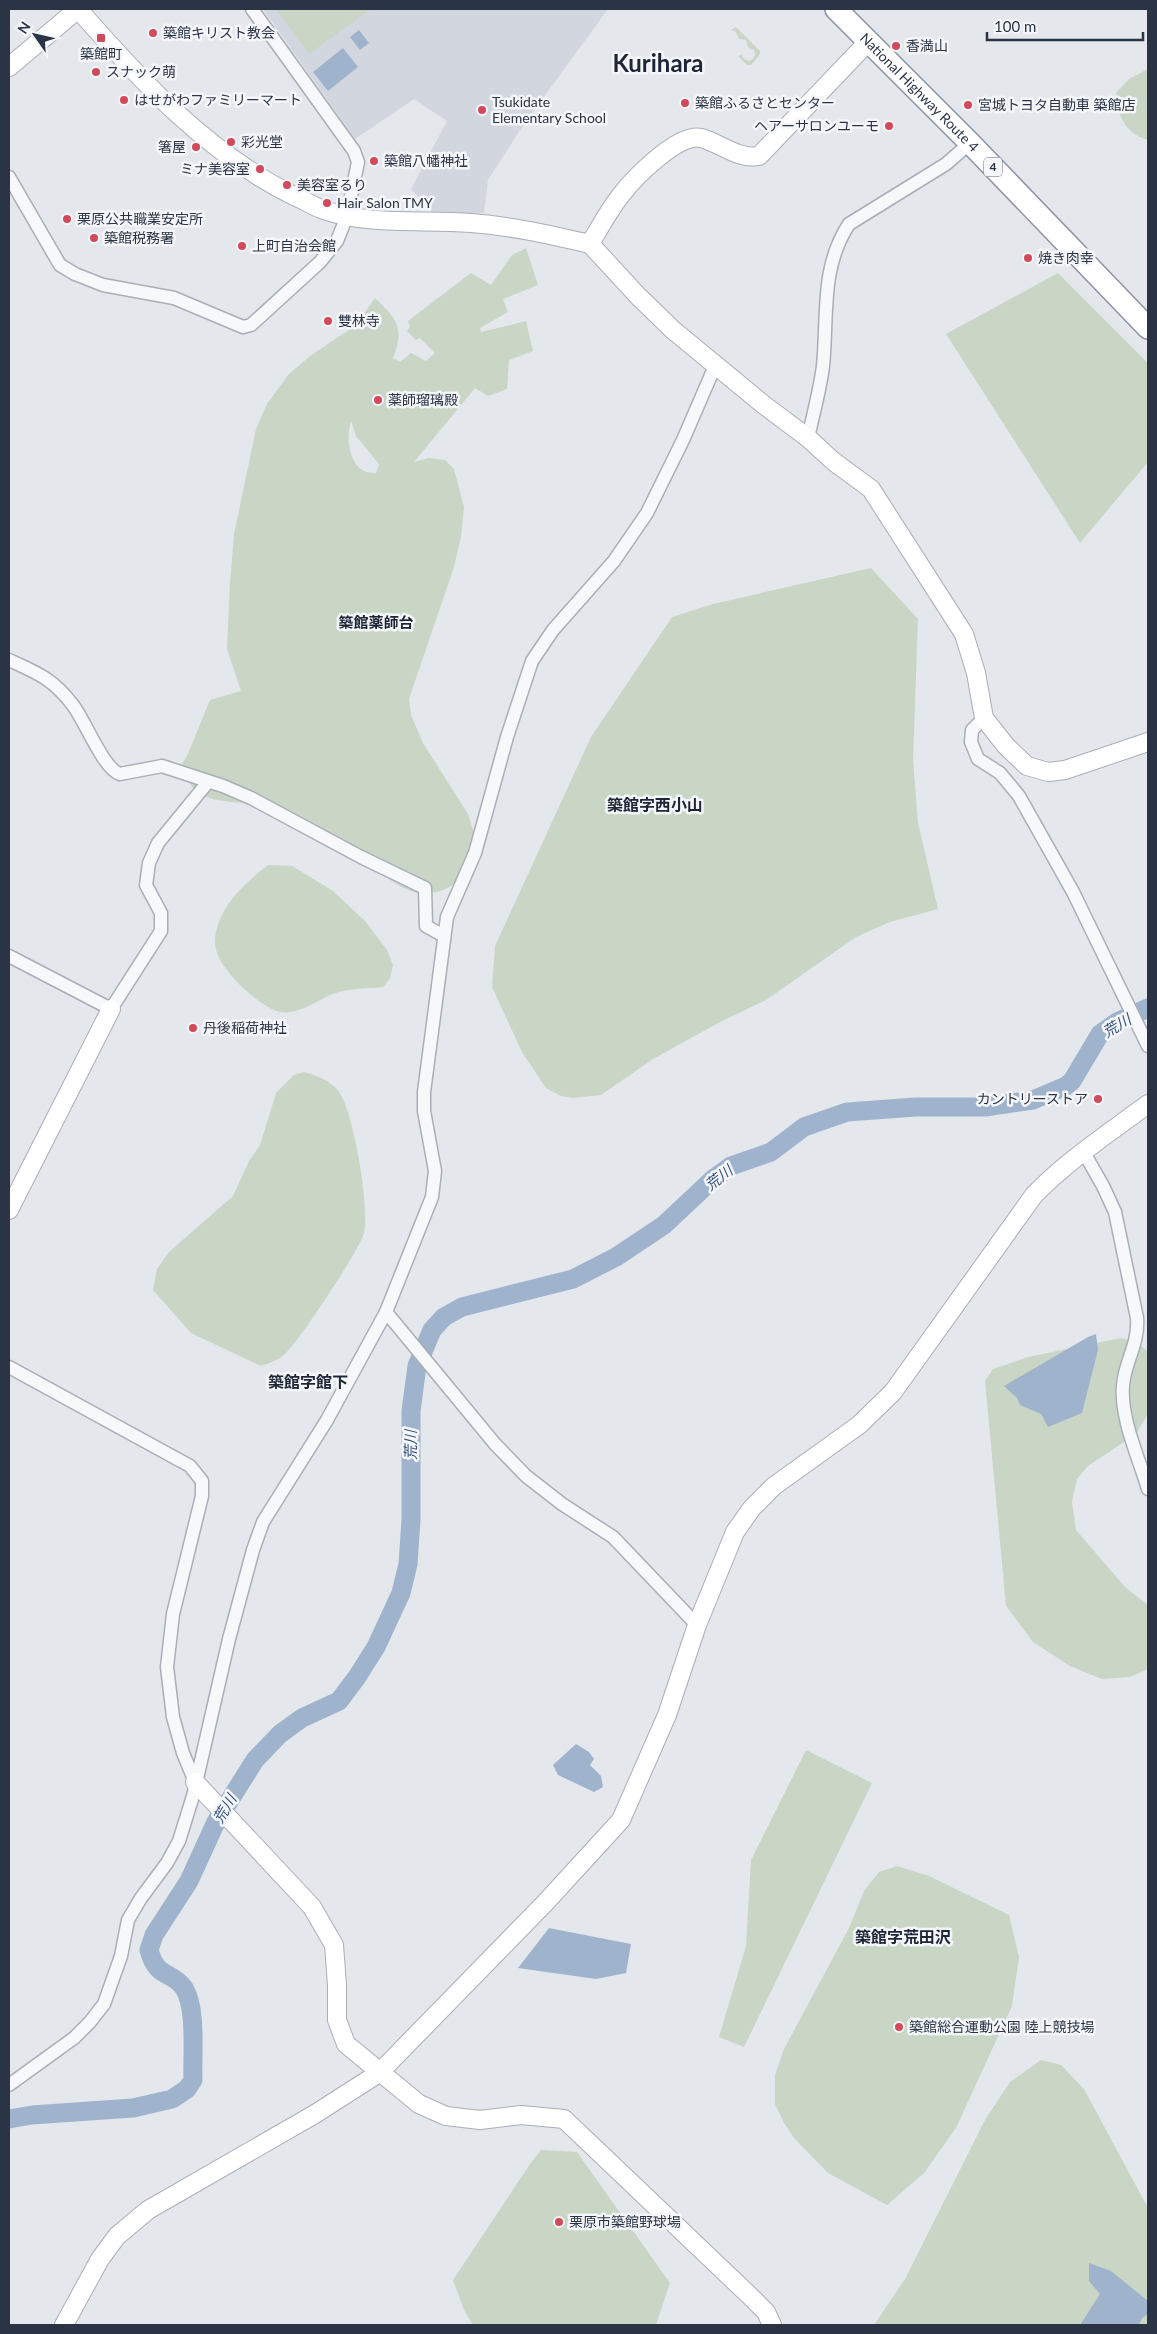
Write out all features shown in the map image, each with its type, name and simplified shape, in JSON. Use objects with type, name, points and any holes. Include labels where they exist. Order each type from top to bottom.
[{"type":"highway","name":"National Highway Route 4","points":[[836,9],[970,143],[1148,328]]},
{"type":"street","points":[[9,67],[78,9],[150,89],[230,157],[261,180],[324,210],[347,216],[373,219],[472,223],[524,229],[590,244],[638,296],[715,366],[808,438],[833,461],[872,489],[964,634],[976,673],[984,718],[1006,746],[1027,766],[1048,772],[1065,770],[1148,742]]},
{"type":"street","points":[[9,177],[60,265],[75,274],[103,285],[174,298],[243,327],[251,325],[320,262],[336,241],[347,216],[358,162],[354,151],[252,9]]},
{"type":"street","points":[[590,244],[622,194],[658,158],[674,146],[689,138],[700,138],[744,156],[759,156],[868,42]]},
{"type":"street","points":[[808,438],[823,367],[827,279],[839,238],[849,224],[946,164],[970,143]]},
{"type":"street","points":[[9,2085],[74,2038],[104,2004],[121,1956],[128,1920],[141,1898],[167,1863],[179,1841],[193,1796],[229,1639],[252,1550],[263,1522],[327,1420],[386,1312],[432,1197],[435,1172],[424,1111],[424,1092],[447,917],[475,853],[507,737],[532,661],[553,630],[614,561],[647,513],[683,440],[715,366]]},
{"type":"street","points":[[9,660],[49,679],[73,705],[101,753],[116,773],[120,774],[162,766],[251,798],[361,858],[425,888],[426,926],[444,936]]},
{"type":"street","points":[[984,718],[972,730],[971,742],[978,759],[1000,773],[1019,796],[1073,892],[1127,999],[1148,1046]]},
{"type":"street","points":[[9,1210],[111,1009],[161,931],[161,913],[146,886],[149,863],[158,844],[208,782]]},
{"type":"street","points":[[9,956],[111,1009]]},
{"type":"street","points":[[64,2325],[100,2259],[117,2236],[148,2210],[315,2114],[379,2073],[546,1902],[621,1820],[667,1715],[697,1626],[735,1532],[752,1508],[774,1486],[859,1425],[893,1392],[1034,1195],[1051,1177],[1083,1151],[1148,1104]]},
{"type":"street","points":[[1083,1151],[1103,1186],[1120,1230],[1137,1318],[1138,1333],[1126,1369],[1122,1403],[1148,1490]]},
{"type":"street","points":[[386,1312],[415,1350],[495,1444],[526,1476],[562,1504],[613,1537],[697,1626]]},
{"type":"street","points":[[9,1367],[190,1466],[202,1481],[202,1496],[174,1614],[167,1667],[173,1717],[183,1753],[195,1782],[312,1907],[334,1944],[337,2020],[346,2044],[419,2104],[446,2116],[480,2120],[520,2115],[564,2119],[750,2296],[766,2312],[772,2325]]},
{"type":"shaded area","name":"Tsukidate Elementary School","points":[[263,9],[608,9],[522,127],[488,180],[484,213],[433,213],[411,189],[447,121],[414,99],[355,139]]},
{"type":"green space","points":[[276,9],[371,9],[309,54]]},
{"type":"green space","points":[[736,27],[760,51],[760,54],[751,65],[747,65],[738,56],[742,55],[744,59],[749,61],[753,59],[755,54],[754,50],[748,47],[746,40],[739,39],[735,31],[731,30]]},
{"type":"green space","points":[[1148,69],[1148,140],[1133,133],[1128,128],[1118,109],[1116,93],[1129,79]]},
{"type":"green space","points":[[526,248],[538,285],[503,299],[508,312],[480,328],[481,332],[526,321],[533,351],[509,360],[507,389],[488,396],[475,388],[414,462],[429,458],[445,460],[454,469],[464,507],[461,537],[454,567],[409,699],[411,715],[423,743],[468,814],[478,847],[463,874],[451,886],[443,890],[421,893],[401,886],[378,871],[346,844],[288,810],[264,805],[222,801],[198,793],[191,785],[182,764],[210,700],[241,691],[227,649],[234,534],[256,429],[267,404],[288,375],[310,356],[356,325],[375,298],[394,318],[397,325],[397,348],[393,358],[400,362],[411,353],[426,361],[435,353],[420,338],[416,340],[407,331],[410,327],[408,321],[471,273],[491,285],[512,255]],"holes":[[[351,421],[356,436],[379,464],[376,473],[360,469],[355,463],[349,447]]]},
{"type":"green space","points":[[1058,273],[1148,363],[1148,462],[1080,543],[946,334]]},
{"type":"green space","points":[[871,568],[918,619],[913,759],[918,823],[938,909],[890,922],[856,937],[766,1000],[722,1021],[653,1059],[601,1095],[573,1098],[561,1096],[546,1088],[522,1052],[492,987],[495,946],[591,737],[672,617],[713,604]]},
{"type":"green space","points":[[268,865],[292,866],[333,891],[366,922],[387,950],[393,965],[390,978],[383,987],[336,993],[300,1010],[280,1012],[264,1005],[239,984],[223,965],[217,954],[215,942],[217,930],[220,919],[233,898]]},
{"type":"green space","points":[[304,1072],[332,1084],[345,1103],[355,1140],[363,1183],[365,1204],[364,1233],[352,1258],[315,1315],[292,1346],[280,1358],[261,1366],[191,1333],[153,1290],[157,1269],[169,1252],[233,1196],[249,1161],[260,1145],[276,1093],[294,1075]]},
{"type":"green space","points":[[1121,1338],[1138,1343],[1147,1351],[1148,1414],[1136,1434],[1088,1466],[1077,1479],[1072,1502],[1076,1530],[1125,1587],[1148,1605],[1148,1669],[1130,1677],[1102,1679],[1070,1666],[1033,1642],[1006,1606],[985,1381],[993,1369],[1028,1357]]},
{"type":"green space","points":[[806,1750],[872,1783],[744,2047],[719,2037],[746,1946],[751,1860]]},
{"type":"green space","name":"築館総合運動公園 陸上競技場","points":[[897,1866],[929,1876],[1009,1915],[1019,1957],[1012,2006],[956,2128],[924,2173],[887,2205],[828,2173],[794,2138],[775,2104],[775,2075],[784,2049],[849,1928],[864,1891],[879,1872]]},
{"type":"green space","points":[[1041,2060],[1061,2065],[1084,2089],[1148,2208],[1148,2325],[874,2325],[905,2279],[985,2120],[1010,2082]]},
{"type":"green space","name":"栗原市築館野球場","points":[[541,2150],[577,2152],[670,2283],[656,2325],[473,2325],[464,2310],[453,2280]]},
{"type":"water","points":[[359,30],[369,43],[360,50],[350,37]]},
{"type":"water","points":[[343,48],[358,67],[328,91],[313,72]]},
{"type":"water","points":[[1096,1334],[1098,1350],[1082,1413],[1048,1427],[1041,1414],[1020,1405],[1017,1398],[1004,1386],[1088,1337]]},
{"type":"water","points":[[576,1744],[589,1752],[594,1759],[590,1765],[601,1776],[603,1787],[594,1792],[558,1775],[553,1765]]},
{"type":"water","points":[[549,1928],[631,1944],[626,1973],[596,1979],[518,1968]]},
{"type":"water","points":[[1089,2263],[1111,2271],[1148,2301],[1148,2314],[1142,2318],[1139,2325],[1080,2325],[1100,2294],[1089,2281]]},
{"type":"waterway","name":"荒川","points":[[9,2119],[32,2115],[133,2108],[172,2099],[187,2089],[193,2080],[193,2032],[191,2007],[188,1997],[179,1982],[156,1966],[149,1950],[154,1935],[189,1881],[216,1822],[255,1760],[280,1734],[302,1718],[339,1701],[376,1647],[401,1593],[408,1564],[411,1520],[411,1411],[417,1366],[432,1330],[444,1317],[462,1307],[573,1279],[616,1257],[664,1225],[713,1179],[731,1166],[771,1152],[804,1127],[847,1112],[916,1107],[985,1107],[1033,1100],[1066,1086],[1072,1081],[1100,1034],[1117,1022],[1148,1008]]},
{"type":"place","name":"築館キリスト教会","points":[[153,33]]},
{"type":"place","name":"築館町","points":[[101,38]]},
{"type":"place","name":"香満山","points":[[896,46]]},
{"type":"place","name":"スナック萌","points":[[96,72]]},
{"type":"place","name":"はせがわファミリーマート","points":[[124,100]]},
{"type":"place","name":"築館ふるさとセンター","points":[[685,103]]},
{"type":"place","name":"宮城トヨタ自動車 築館店","points":[[968,105]]},
{"type":"place","name":"Tsukidate Elementary School","points":[[482,110]]},
{"type":"place","name":"ヘアーサロンユーモ","points":[[889,126]]},
{"type":"place","name":"彩光堂","points":[[231,142]]},
{"type":"place","name":"箸屋","points":[[196,147]]},
{"type":"place","name":"築館八幡神社","points":[[374,161]]},
{"type":"place","name":"ミナ美容室","points":[[260,169]]},
{"type":"place","name":"美容室るり","points":[[287,185]]},
{"type":"place","name":"Hair Salon TMY","points":[[327,203]]},
{"type":"place","name":"栗原公共職業安定所","points":[[67,219]]},
{"type":"place","name":"築館税務署","points":[[94,238]]},
{"type":"place","name":"上町自治会館","points":[[242,246]]},
{"type":"place","name":"焼き肉幸","points":[[1028,258]]},
{"type":"place","name":"雙林寺","points":[[328,321]]},
{"type":"place","name":"薬師瑠璃殿","points":[[378,400]]},
{"type":"place","name":"丹後稲荷神社","points":[[193,1028]]},
{"type":"place","name":"カントリーストア","points":[[1098,1099]]},
{"type":"place","name":"築館総合運動公園 陸上競技場","points":[[899,2027]]},
{"type":"place","name":"栗原市築館野球場","points":[[559,2222]]},
{"type":"district","name":"Kurihara","points":[[658,64]]},
{"type":"district","name":"築館薬師台","points":[[376,623]]},
{"type":"district","name":"築館字西小山","points":[[655,805]]},
{"type":"district","name":"築館字館下","points":[[308,1382]]},
{"type":"district","name":"築館字荒田沢","points":[[903,1937]]}]
